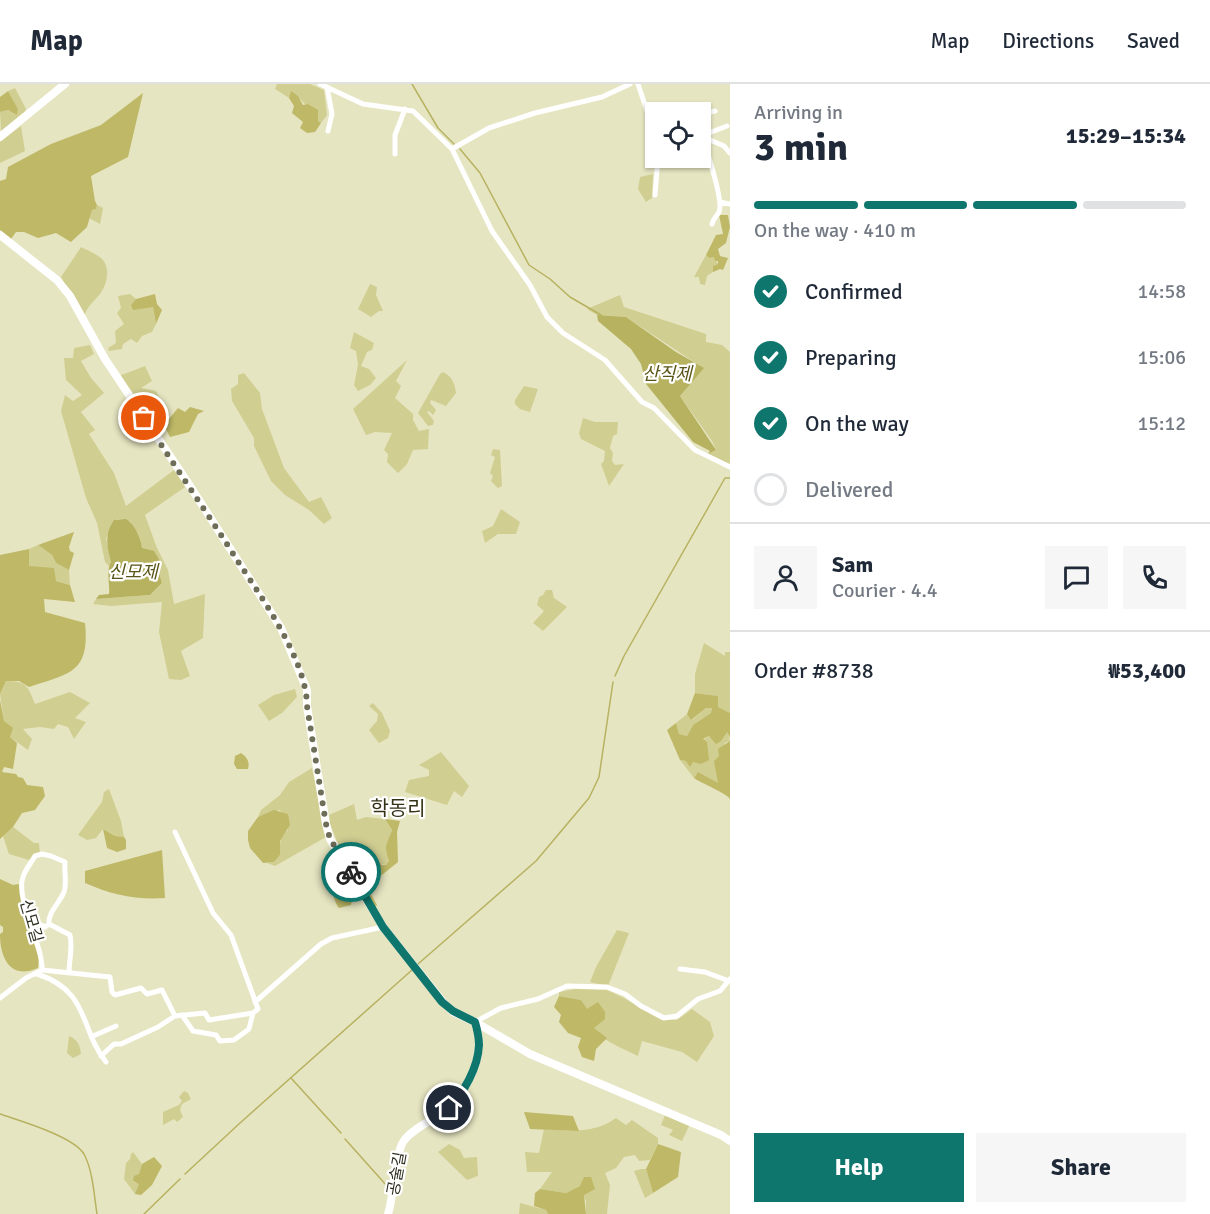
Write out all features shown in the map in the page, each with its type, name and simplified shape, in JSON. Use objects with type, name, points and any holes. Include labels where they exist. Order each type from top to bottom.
[{"type":"street","points":[[0,137],[65,84]]},
{"type":"street","points":[[320,84],[363,104],[413,111],[452,149],[492,231],[530,285],[547,317],[562,333],[605,360],[642,402],[654,408],[694,450],[730,467]]},
{"type":"street","points":[[452,149],[489,128],[535,113],[602,97],[630,84]]},
{"type":"street","points":[[638,84],[645,105]]},
{"type":"street","points":[[327,87],[332,114],[328,131]]},
{"type":"street","points":[[395,154],[395,135],[405,110]]},
{"type":"street","points":[[711,112],[715,111]]},
{"type":"street","points":[[711,132],[728,126]]},
{"type":"street","points":[[711,140],[724,146],[730,153]]},
{"type":"street","points":[[711,161],[720,202],[719,212],[712,224]]},
{"type":"street","points":[[655,195],[657,168]]},
{"type":"street","points":[[720,202],[730,204]]},
{"type":"street","points":[[0,235],[57,280],[70,296],[105,359],[281,628],[307,690],[307,706],[330,839],[383,927],[442,1002],[453,1011],[530,1054],[721,1134],[730,1141]]},
{"type":"street","points":[[175,832],[213,913],[231,935],[255,1002],[255,1011],[249,1029],[234,1040],[220,1041],[216,1035],[193,1031],[182,1015]]},
{"type":"street","name":"신모길","points":[[39,972],[42,958],[26,910],[22,878],[35,856],[42,854],[65,862],[63,894],[48,917],[49,924],[70,935],[73,947],[69,961],[69,973]]},
{"type":"street","points":[[31,925],[39,924],[45,927],[49,924]]},
{"type":"street","points":[[255,1002],[321,944],[332,938],[383,927]]},
{"type":"street","points":[[475,1022],[501,1008],[538,999],[567,986],[607,987],[625,994],[641,1006],[664,1018],[677,1016],[698,999],[714,994],[730,980],[705,972],[680,969]]},
{"type":"street","points":[[39,972],[58,983],[79,1004],[101,1056],[106,1062]]},
{"type":"street","points":[[0,998],[26,978],[39,972],[110,977],[112,992],[115,995],[141,988],[147,993],[162,990],[175,1016]]},
{"type":"street","points":[[724,986],[730,993]]},
{"type":"street","points":[[101,1056],[114,1044],[121,1044],[158,1027],[175,1016],[205,1013],[209,1020],[255,1011]]},
{"type":"street","name":"공술길","points":[[388,1214],[403,1143],[459,1098],[471,1073],[479,1042],[475,1022]]},
{"type":"street","points":[[93,1036],[116,1026]]},
{"type":"shaded area","points":[[277,84],[310,84],[324,90],[327,115],[321,123],[318,117],[294,94],[291,92],[289,98],[275,89]]},
{"type":"shaded area","points":[[15,88],[26,109],[24,114],[1,131],[0,112],[8,110],[17,115],[18,109],[8,91]]},
{"type":"shaded area","points":[[8,91],[18,109],[17,115],[8,110],[0,112],[0,97]]},
{"type":"shaded area","points":[[291,91],[298,96],[303,105],[308,104],[318,110],[318,121],[321,123],[315,132],[307,133],[300,128],[303,122],[292,113],[294,106],[289,98]]},
{"type":"shaded area","points":[[143,93],[128,157],[91,176],[97,205],[96,209],[92,210],[87,227],[71,242],[56,233],[38,238],[24,232],[16,232],[11,239],[0,230],[0,181],[6,179],[8,167],[51,144],[101,125]]},
{"type":"shaded area","points":[[21,126],[25,151],[0,163],[0,142]]},
{"type":"shaded area","points":[[653,174],[652,198],[646,202],[638,189],[640,177]]},
{"type":"shaded area","points":[[97,205],[103,208],[100,224],[89,218]]},
{"type":"shaded area","points":[[719,215],[728,215],[730,227],[726,243],[718,249],[720,256],[728,258],[723,270],[713,272],[713,266],[718,264],[718,261],[706,255],[716,235],[723,234]]},
{"type":"shaded area","points":[[81,247],[102,259],[107,272],[100,294],[84,317],[61,277]]},
{"type":"shaded area","points":[[706,255],[709,258],[714,257],[718,264],[713,266],[713,272],[707,276],[705,285],[700,284],[699,277],[694,277]]},
{"type":"shaded area","points":[[370,284],[377,287],[376,295],[383,311],[371,317],[358,309]]},
{"type":"shaded area","points":[[130,294],[136,299],[131,305],[153,307],[156,324],[152,332],[142,336],[137,343],[131,339],[123,344],[122,349],[109,351],[108,348],[116,343],[115,331],[124,324],[117,313],[121,308],[118,296]]},
{"type":"shaded area","points":[[155,294],[157,304],[162,310],[156,324],[153,307],[133,310],[131,305],[136,299]]},
{"type":"shaded area","points":[[620,295],[624,307],[706,334],[706,342],[722,345],[730,352],[730,464],[708,454],[716,450],[712,441],[680,396],[703,368],[626,317],[597,315],[587,309]]},
{"type":"shaded area","points":[[354,332],[374,343],[361,366],[369,369],[376,378],[370,385],[358,391],[354,385],[358,365],[356,351],[350,348]]},
{"type":"shaded area","points":[[90,345],[94,354],[81,361],[91,378],[104,393],[81,412],[95,430],[89,434],[114,473],[126,506],[174,470],[185,487],[145,515],[168,570],[174,604],[205,594],[203,638],[181,651],[190,676],[181,680],[169,679],[159,632],[162,602],[111,606],[93,604],[96,599],[150,595],[162,583],[158,570],[160,561],[142,548],[130,521],[117,519],[106,538],[111,562],[109,566],[105,562],[97,523],[86,498],[61,411],[65,395],[73,401],[82,395],[66,380],[64,358],[73,358],[74,348]]},
{"type":"shaded area","points":[[407,360],[396,381],[401,386],[395,398],[413,414],[413,420],[419,431],[429,429],[428,449],[413,450],[407,464],[398,473],[387,462],[388,454],[384,450],[392,433],[375,432],[366,435],[353,409]]},
{"type":"shaded area","points":[[145,366],[152,381],[141,388],[156,391],[159,397],[155,410],[143,410],[119,376]]},
{"type":"shaded area","points":[[443,372],[449,376],[456,393],[446,406],[431,400],[430,403],[436,410],[433,415],[427,412],[434,421],[433,425],[428,426],[418,413]]},
{"type":"shaded area","points":[[244,373],[260,393],[262,409],[284,468],[309,502],[321,497],[332,518],[324,524],[309,510],[285,495],[271,481],[254,446],[254,438],[232,401],[231,389],[238,384],[238,375]]},
{"type":"shaded area","points":[[524,386],[538,389],[530,412],[520,409],[515,404]]},
{"type":"shaded area","points":[[190,407],[204,411],[198,414],[189,432],[170,437],[164,425],[178,408],[185,412]]},
{"type":"shaded area","points":[[583,418],[595,422],[618,422],[617,434],[613,436],[610,448],[615,465],[624,464],[609,486],[601,464],[604,461],[605,451],[581,439],[579,433]]},
{"type":"shaded area","points":[[493,449],[500,450],[502,486],[498,488],[491,481],[493,476],[490,473],[495,457],[491,455]]},
{"type":"shaded area","points":[[501,509],[520,522],[516,534],[498,534],[485,543],[482,531],[493,526]]},
{"type":"shaded area","points":[[74,532],[69,547],[74,553],[69,570],[56,563],[52,555],[38,545]]},
{"type":"shaded area","points":[[38,545],[52,555],[56,563],[69,570],[70,585],[56,581],[29,566],[29,549]]},
{"type":"shaded area","points":[[29,549],[29,566],[54,568],[56,581],[70,585],[75,602],[44,599],[45,612],[85,623],[84,652],[80,662],[66,674],[29,687],[19,681],[6,681],[0,694],[0,555]]},
{"type":"shaded area","points":[[546,590],[552,590],[554,598],[567,607],[543,631],[533,623],[544,611],[537,605],[539,597]]},
{"type":"shaded area","points":[[704,643],[725,656],[725,652],[730,652],[730,713],[718,707],[717,696],[695,693],[695,674]]},
{"type":"shaded area","points":[[6,681],[18,682],[25,686],[35,704],[70,692],[90,703],[75,718],[86,722],[74,739],[68,727],[58,724],[54,729],[40,727],[23,729],[32,739],[28,750],[10,737],[4,722],[0,694]]},
{"type":"shaded area","points":[[295,689],[297,697],[282,713],[269,721],[258,705],[274,695]]},
{"type":"shaded area","points":[[695,693],[718,696],[718,707],[730,713],[730,738],[727,732],[716,744],[709,736],[703,739],[707,742],[709,760],[701,764],[693,762],[690,767],[686,761],[680,760],[667,730],[676,723],[679,734],[687,736],[693,725],[711,713],[712,708],[706,708],[691,720],[687,714]]},
{"type":"shaded area","points":[[0,700],[4,721],[13,728],[10,737],[17,743],[13,769],[4,767],[2,772],[16,774],[23,778],[27,785],[43,787],[45,796],[35,810],[22,813],[13,827],[0,839]]},
{"type":"shaded area","points":[[373,703],[382,713],[390,731],[388,738],[379,743],[369,730],[377,721],[378,714],[369,706]]},
{"type":"shaded area","points":[[706,708],[712,708],[711,713],[693,725],[687,736],[679,734],[676,723],[687,714],[692,720]]},
{"type":"shaded area","points":[[727,731],[730,741],[725,743],[719,756],[718,784],[698,772],[694,778],[680,760],[686,761],[699,744],[707,738]]},
{"type":"shaded area","points":[[730,741],[730,799],[694,778],[698,772],[718,783],[714,761],[719,756],[718,749]]},
{"type":"shaded area","points":[[441,752],[469,786],[462,797],[454,791],[447,805],[405,792],[409,780],[429,776],[429,770],[419,765]]},
{"type":"shaded area","points":[[241,753],[249,764],[248,769],[237,769],[234,764],[235,756]]},
{"type":"shaded area","points":[[312,768],[326,837],[275,866],[267,863],[274,862],[280,855],[280,844],[288,830],[283,813],[279,810],[258,817],[261,810],[280,795],[289,782]]},
{"type":"shaded area","points":[[109,789],[121,821],[124,837],[115,836],[103,829],[96,838],[87,840],[78,835],[102,802],[104,792]]},
{"type":"shaded area","points":[[354,804],[357,820],[366,817],[385,819],[392,830],[386,848],[389,861],[386,865],[368,861],[375,873],[364,879],[361,876],[362,870],[342,844],[339,846],[330,824],[329,815]]},
{"type":"shaded area","points":[[274,810],[288,814],[290,825],[280,841],[280,855],[274,862],[263,863],[250,848],[248,831],[258,817]]},
{"type":"shaded area","points":[[385,819],[400,821],[397,832],[398,862],[367,887],[377,905],[375,908],[339,846],[343,843],[362,870],[361,876],[364,879],[375,873],[358,850],[359,847],[363,847],[373,855],[374,863],[378,861],[386,865],[389,861],[386,845],[392,830]]},
{"type":"shaded area","points":[[13,827],[34,843],[39,843],[40,854],[36,854],[29,860],[9,854],[3,836]]},
{"type":"shaded area","points":[[103,829],[115,836],[124,837],[126,849],[117,852],[107,848]]},
{"type":"shaded area","points":[[162,850],[165,898],[124,896],[85,883],[85,871]]},
{"type":"shaded area","points":[[334,853],[354,890],[351,905],[339,908],[331,881]]},
{"type":"shaded area","points":[[0,879],[13,885],[19,884],[30,932],[39,958],[38,968],[29,971],[14,969],[2,952]]},
{"type":"shaded area","points":[[617,930],[629,933],[608,986],[590,982],[596,967]]},
{"type":"shaded area","points":[[575,989],[607,990],[661,1020],[677,1020],[692,1009],[710,1022],[714,1036],[697,1062],[682,1052],[642,1041],[638,1056],[613,1044],[596,1032],[581,1000],[559,996],[559,992]]},
{"type":"shaded area","points":[[559,996],[581,1000],[587,1009],[598,1002],[605,1012],[605,1019],[594,1028],[607,1038],[596,1049],[594,1061],[582,1057],[578,1047],[581,1038],[568,1033],[559,1022],[561,1015],[554,1007]]},
{"type":"shaded area","points":[[69,1036],[76,1041],[81,1051],[81,1054],[73,1058],[67,1053]]},
{"type":"shaded area","points":[[184,1091],[191,1099],[182,1104],[180,1110],[183,1117],[177,1122],[174,1119],[163,1125],[163,1112],[179,1105],[182,1101],[179,1097]]},
{"type":"shaded area","points":[[524,1112],[573,1116],[579,1131],[530,1129]]},
{"type":"shaded area","points":[[665,1115],[689,1126],[682,1141],[669,1135],[673,1130],[661,1125]]},
{"type":"shaded area","points":[[616,1118],[626,1125],[632,1120],[658,1138],[658,1144],[650,1160],[639,1161],[635,1155],[624,1157],[616,1168],[605,1173],[610,1185],[607,1214],[586,1214],[586,1201],[580,1186],[566,1193],[540,1189],[552,1172],[527,1172],[525,1152],[539,1153],[544,1129],[572,1131],[590,1129]]},
{"type":"shaded area","points":[[449,1144],[460,1150],[464,1158],[477,1157],[478,1176],[467,1180],[438,1152]]},
{"type":"shaded area","points":[[658,1144],[681,1152],[678,1177],[653,1193],[646,1169]]},
{"type":"shaded area","points":[[133,1152],[142,1164],[133,1182],[140,1183],[135,1194],[124,1179],[126,1163]]},
{"type":"shaded area","points":[[154,1157],[162,1166],[152,1185],[141,1195],[135,1194],[139,1184],[133,1181],[134,1176],[139,1174],[142,1164]]},
{"type":"shaded area","points":[[646,1169],[653,1193],[645,1198],[634,1171]]},
{"type":"shaded area","points":[[584,1177],[591,1177],[595,1189],[584,1195],[586,1214],[548,1214],[546,1210],[534,1206],[535,1193],[540,1189],[566,1193],[580,1186]]},
{"type":"shaded area","points":[[520,1203],[546,1210],[548,1214],[519,1214]]},
{"type":"water","name":"산직제","points":[[597,315],[626,317],[676,352],[704,368],[680,396],[716,450],[708,454],[710,451],[693,442],[646,384],[641,364],[631,349],[598,321]]},
{"type":"water","name":"신모제","points":[[126,519],[137,532],[142,548],[154,551],[160,561],[158,570],[162,583],[150,595],[96,599],[99,595],[109,594],[108,573],[111,562],[108,546],[109,531],[114,520]]},
{"type":"waterway","points":[[412,84],[438,128],[454,144]]},
{"type":"waterway","points":[[460,149],[480,173],[529,265],[550,279],[570,297],[601,315]]},
{"type":"waterway","points":[[615,676],[624,656],[725,478],[730,478]]},
{"type":"waterway","points":[[418,964],[536,861],[589,798],[599,777],[613,682]]},
{"type":"waterway","points":[[185,1174],[412,970]]},
{"type":"waterway","points":[[291,1078],[341,1133]]},
{"type":"waterway","points":[[0,1114],[58,1135],[78,1147],[84,1154],[89,1168],[97,1214]]},
{"type":"waterway","points":[[345,1139],[387,1186]]},
{"type":"waterway","points":[[144,1214],[180,1179]]},
{"type":"way so far","points":[[144,418],[281,628],[307,690],[307,706],[330,839],[351,872]]},
{"type":"district","name":"학동리","points":[[398,808]]},
{"type":"route","points":[[351,872],[383,927],[442,1002],[453,1011],[475,1022],[479,1042],[477,1056],[459,1098],[449,1108]]}]
